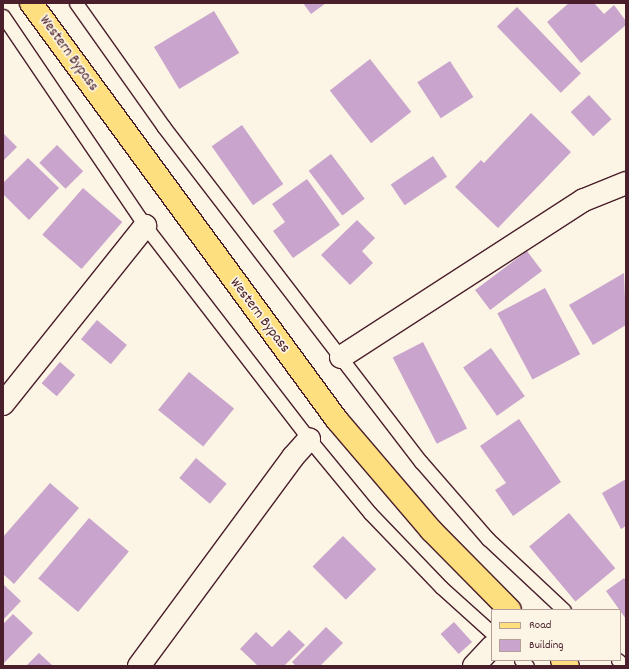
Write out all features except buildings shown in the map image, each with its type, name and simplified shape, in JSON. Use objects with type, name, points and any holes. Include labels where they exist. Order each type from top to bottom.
[{"type":"main road","name":"Western Bypass","points":[[31,3],[337,420],[431,530],[509,609]]},
{"type":"street","points":[[341,357],[584,200],[626,183]]},
{"type":"street","points":[[3,404],[145,226]]},
{"type":"street","points":[[139,666],[293,457],[309,439]]},
{"type":"street","points":[[474,666],[491,648]]},
{"type":"lane","points":[[76,3],[163,126],[441,486],[488,539],[563,609]]},
{"type":"lane","points":[[3,16],[145,226],[309,439],[370,513],[441,587],[491,632]]}]
